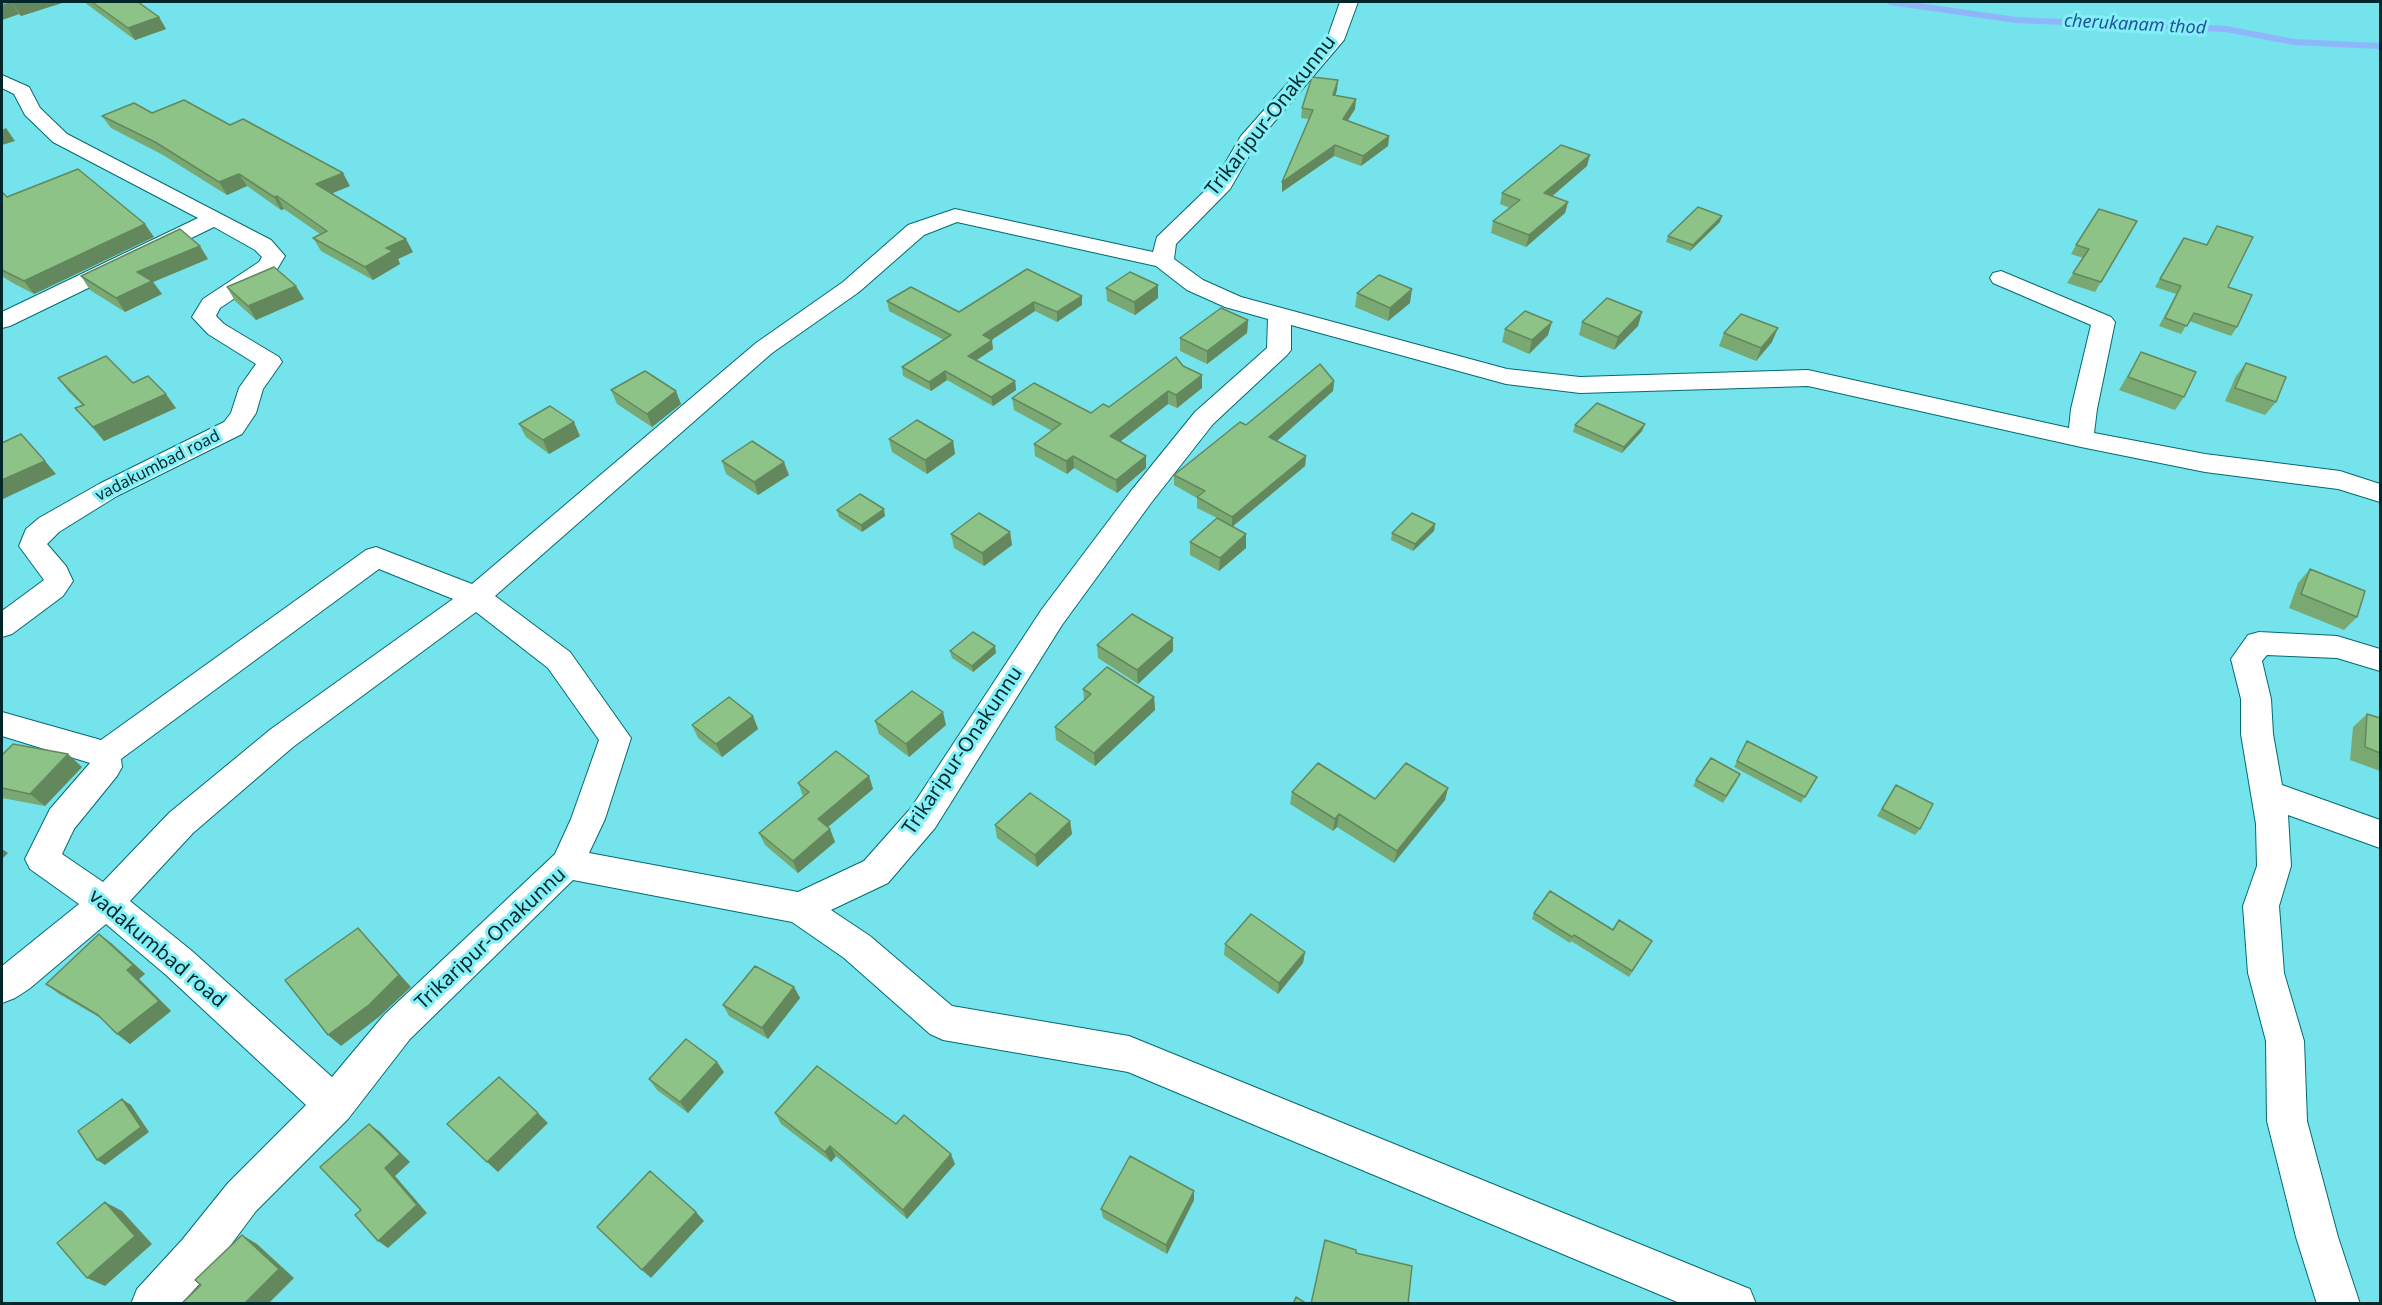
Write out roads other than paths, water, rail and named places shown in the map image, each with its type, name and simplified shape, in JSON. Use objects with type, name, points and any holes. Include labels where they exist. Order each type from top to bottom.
[{"type":"street","name":"Trikaripur-Onakunnu","points":[[1163,261],[1165,242],[1223,184],[1248,141],[1335,40],[1348,2]]},
{"type":"street","name":"vadakumbad road","points":[[2,81],[22,91],[32,111],[60,138],[215,218],[263,245],[274,256],[268,266],[212,304],[204,317],[216,329],[270,362],[250,388],[243,413],[233,428],[108,490],[49,525],[36,536],[33,546],[56,573],[59,581],[53,589],[2,626]]},
{"type":"street","points":[[2,986],[106,903],[181,823],[282,738],[476,597],[764,348],[851,287],[916,230],[955,215],[1163,261],[1194,285],[1233,302],[1506,376],[1580,385],[1808,378],[2081,439],[2205,463],[2340,480],[2380,493]]},
{"type":"street","points":[[2,321],[215,218]]},
{"type":"street","points":[[2001,278],[2103,322],[2084,410],[2081,439]]},
{"type":"street","name":"Trikaripur-Onakunnu","points":[[152,1304],[197,1255],[242,1197],[334,1105],[397,1027],[567,864],[800,908],[876,872],[923,818],[1052,617],[1141,497],[1204,418],[1279,350],[1280,315]]},
{"type":"street","points":[[2,724],[105,754],[376,557],[476,597],[559,660],[615,738],[588,819],[567,864]]},
{"type":"street","points":[[2339,1304],[2317,1237],[2287,1121],[2285,1041],[2266,973],[2261,906],[2274,866],[2273,824],[2257,734],[2256,699],[2246,659],[2259,643],[2337,647],[2380,660]]},
{"type":"street","name":"vadakumbad road","points":[[105,754],[106,767],[62,819],[42,859],[106,903],[179,963],[334,1105]]},
{"type":"street","points":[[2268,794],[2380,834]]},
{"type":"street","points":[[800,908],[857,947],[943,1022],[1129,1054],[1735,1304]]},
{"type":"waterway","name":"cherukanam thod","points":[[1890,2],[2016,20],[2226,29],[2294,42],[2380,46]]}]
